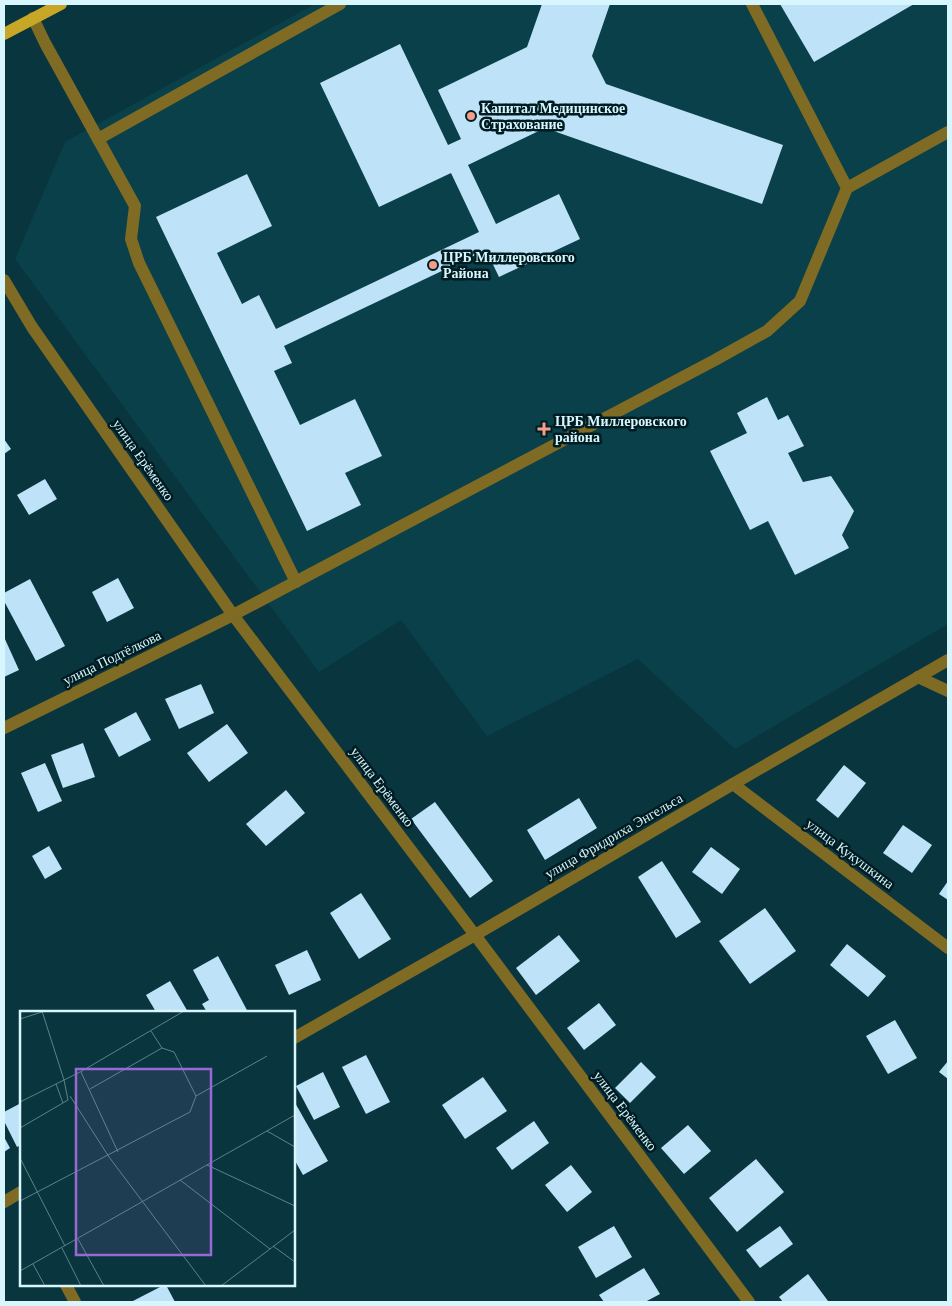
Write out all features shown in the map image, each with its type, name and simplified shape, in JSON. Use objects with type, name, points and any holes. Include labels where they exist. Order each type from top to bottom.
[{"type":"main road","points":[[4,34],[61,4]]},
{"type":"street","points":[[98,139],[340,4]]},
{"type":"street","points":[[752,4],[847,188],[948,132]]},
{"type":"street","points":[[33,18],[135,206],[131,239],[139,263],[296,582]]},
{"type":"street","name":"улица Подтёлкова","points":[[4,728],[233,616],[767,331],[800,301],[847,188]]},
{"type":"street","name":"улица Ерёменко","points":[[4,280],[38,335],[233,616],[475,935],[749,1302]]},
{"type":"street","name":"улица Фридриха Энгельса","points":[[295,1037],[948,660]]},
{"type":"street","points":[[918,677],[948,691]]},
{"type":"street","name":"улица Кукушкина","points":[[733,784],[948,948]]},
{"type":"street","points":[[4,1202],[19,1198]]},
{"type":"street","points":[[67,1286],[75,1302]]},
{"type":"shaded area","name":"ЦРБ Миллеровского района","points":[[315,4],[948,4],[948,624],[735,749],[638,659],[487,736],[401,620],[319,672],[15,259],[65,142]]},
{"type":"building","name":"ЦРБ Миллеровского Района","points":[[542,4],[610,4],[592,56],[606,84],[783,145],[762,204],[545,128],[468,165],[496,224],[559,194],[580,239],[499,277],[486,250],[284,346],[292,363],[274,371],[300,425],[355,399],[382,456],[345,473],[361,505],[307,531],[156,217],[247,174],[272,226],[217,253],[242,304],[259,295],[276,329],[479,232],[451,173],[379,207],[320,83],[400,44],[448,145],[461,139],[438,90],[527,47]]},
{"type":"building","points":[[780,4],[914,4],[814,62]]},
{"type":"building","points":[[767,397],[778,420],[788,415],[804,446],[788,453],[803,482],[831,476],[854,511],[842,535],[849,548],[795,575],[768,521],[750,530],[710,451],[747,433],[737,413]]},
{"type":"building","points":[[4,439],[11,449],[4,454]]},
{"type":"building","points":[[45,479],[57,499],[29,515],[17,495]]},
{"type":"building","points":[[118,578],[134,608],[107,622],[92,592]]},
{"type":"building","points":[[30,579],[65,646],[36,661],[4,601],[4,593]]},
{"type":"building","points":[[4,637],[19,670],[4,677]]},
{"type":"building","points":[[201,684],[214,713],[179,729],[165,699]]},
{"type":"building","points":[[136,712],[151,740],[119,757],[104,729]]},
{"type":"building","points":[[227,724],[248,753],[209,782],[187,753]]},
{"type":"building","points":[[83,743],[95,777],[63,788],[51,755]]},
{"type":"building","points":[[45,763],[62,801],[38,812],[21,773]]},
{"type":"building","points":[[844,765],[866,783],[838,818],[816,800]]},
{"type":"building","points":[[286,790],[305,813],[266,846],[246,824]]},
{"type":"building","points":[[579,798],[597,828],[545,860],[527,830]]},
{"type":"building","points":[[435,802],[493,881],[470,898],[411,819]]},
{"type":"building","points":[[903,825],[932,845],[912,873],[883,853]]},
{"type":"building","points":[[49,846],[62,869],[45,879],[32,856]]},
{"type":"building","points":[[711,847],[740,869],[722,894],[692,872]]},
{"type":"building","points":[[662,861],[701,922],[676,938],[638,877]]},
{"type":"building","points":[[948,881],[948,900],[939,894]]},
{"type":"building","points":[[361,893],[391,939],[359,959],[330,913]]},
{"type":"building","points":[[765,908],[796,951],[750,984],[719,941]]},
{"type":"building","points":[[559,935],[580,961],[536,995],[516,968]]},
{"type":"building","points":[[847,944],[886,976],[868,997],[830,965]]},
{"type":"building","points":[[307,950],[321,980],[289,995],[275,965]]},
{"type":"building","points":[[218,956],[247,1011],[206,1011],[202,1004],[209,1000],[193,970]]},
{"type":"building","points":[[170,981],[187,1011],[155,1011],[146,995]]},
{"type":"building","points":[[599,1003],[616,1025],[584,1050],[567,1028]]},
{"type":"building","points":[[895,1020],[917,1058],[888,1074],[866,1036]]},
{"type":"building","points":[[366,1055],[390,1102],[366,1114],[342,1067]]},
{"type":"building","points":[[948,1061],[948,1079],[939,1072]]},
{"type":"building","points":[[641,1062],[656,1077],[630,1103],[615,1088]]},
{"type":"building","points":[[323,1072],[340,1107],[314,1120],[296,1086]]},
{"type":"building","points":[[483,1077],[507,1111],[465,1139],[442,1105]]},
{"type":"building","points":[[295,1103],[328,1161],[303,1175],[295,1161]]},
{"type":"building","points":[[20,1104],[20,1146],[17,1147],[4,1121],[4,1112]]},
{"type":"building","points":[[534,1121],[549,1143],[512,1170],[496,1148]]},
{"type":"building","points":[[688,1125],[711,1151],[684,1174],[661,1148]]},
{"type":"building","points":[[4,1137],[10,1148],[4,1152]]},
{"type":"building","points":[[756,1159],[784,1192],[737,1232],[709,1198]]},
{"type":"building","points":[[571,1165],[592,1192],[567,1212],[545,1185]]},
{"type":"building","points":[[614,1226],[632,1257],[596,1278],[578,1247]]},
{"type":"building","points":[[780,1226],[793,1244],[760,1268],[746,1250]]},
{"type":"building","points":[[644,1268],[660,1294],[645,1302],[604,1302],[599,1295]]},
{"type":"building","points":[[808,1274],[828,1301],[783,1302],[779,1297]]},
{"type":"building","points":[[162,1286],[167,1286],[175,1302],[131,1302]]},
{"type":"place","name":"Капитал Медицинское Страхование","points":[[471,116]]},
{"type":"place","name":"ЦРБ Миллеровского Района","points":[[433,265]]},
{"type":"place","name":"ЦРБ Миллеровского района","points":[[544,429]]}]
